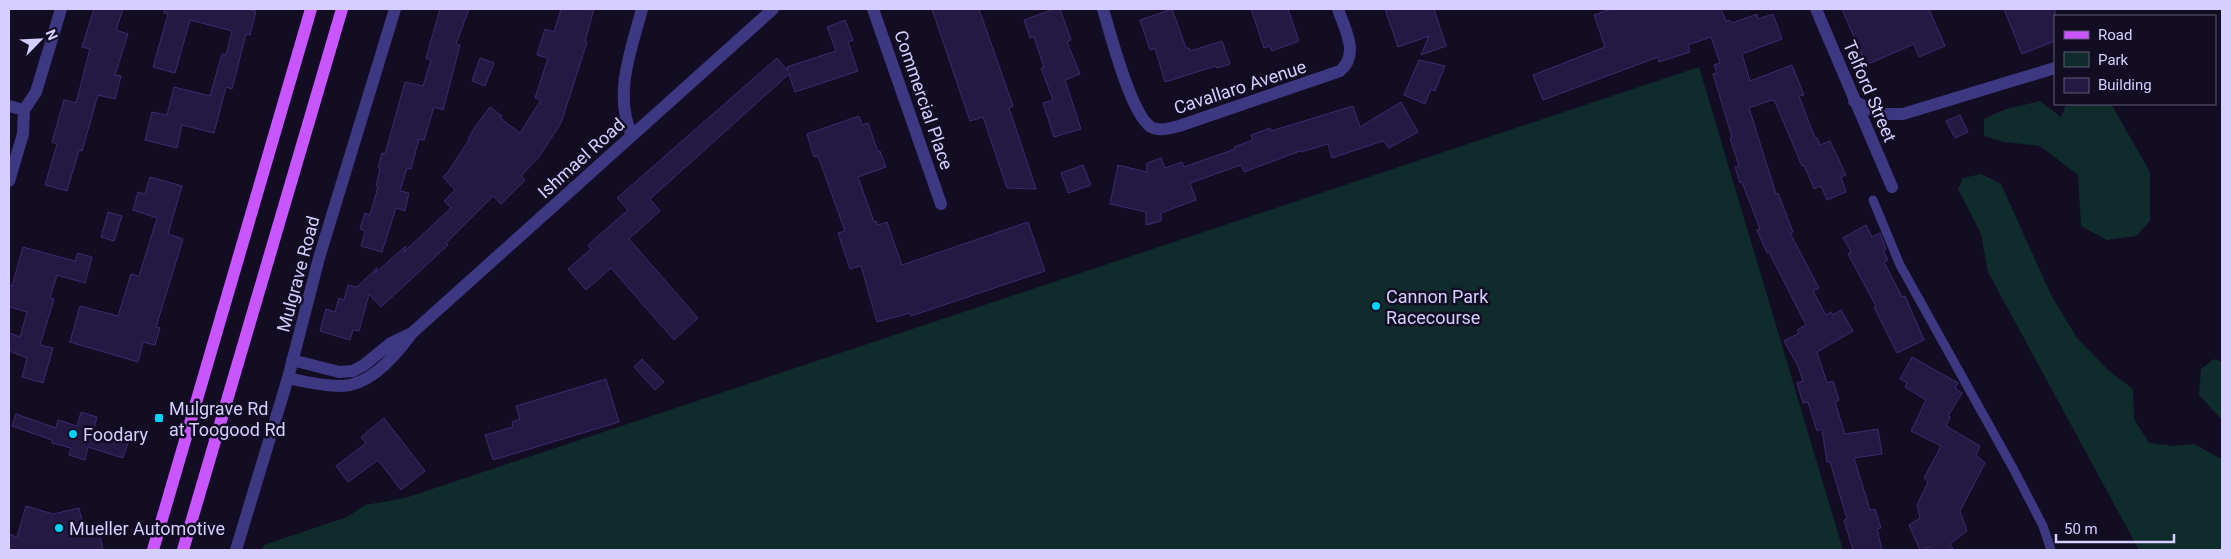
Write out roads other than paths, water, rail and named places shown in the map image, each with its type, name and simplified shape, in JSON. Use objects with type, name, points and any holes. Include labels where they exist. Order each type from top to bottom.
[{"type":"main road","points":[[152,550],[312,9]]},
{"type":"main road","name":"Mulgrave Road","points":[[183,550],[342,9]]},
{"type":"street","points":[[9,181],[24,134],[24,110],[36,92],[61,9]]},
{"type":"street","name":"Mulgrave Road","points":[[236,550],[288,378],[319,258],[395,9]]},
{"type":"street","points":[[632,136],[623,110],[622,96],[627,65],[642,9]]},
{"type":"street","name":"Ishmael Road","points":[[288,378],[342,386],[352,384],[373,374],[398,352],[412,333],[773,9]]},
{"type":"street","name":"Commercial Place","points":[[873,9],[941,204]]},
{"type":"street","name":"Cavallaro Avenue","points":[[1103,9],[1137,111],[1142,119],[1153,128],[1166,129],[1180,126],[1340,71],[1348,64],[1351,52],[1338,9]]},
{"type":"street","name":"Telford Street","points":[[1816,9],[1892,187]]},
{"type":"street","points":[[1854,101],[1880,114],[1903,114],[2054,68]]},
{"type":"street","points":[[9,106],[24,110]]},
{"type":"street","name":"Ishmael Road","points":[[292,360],[339,372],[353,371],[364,365],[391,343],[412,333]]},
{"type":"lane","points":[[1873,200],[1900,266],[2014,470],[2043,526],[2051,550]]},
{"type":"place","name":"Cannon Park Racecourse","points":[[1376,306]]},
{"type":"place","name":"Mulgrave Rd at Toogood Rd","points":[[159,418]]},
{"type":"place","name":"Foodary","points":[[73,434]]},
{"type":"place","name":"Mueller Automotive","points":[[59,528]]}]
